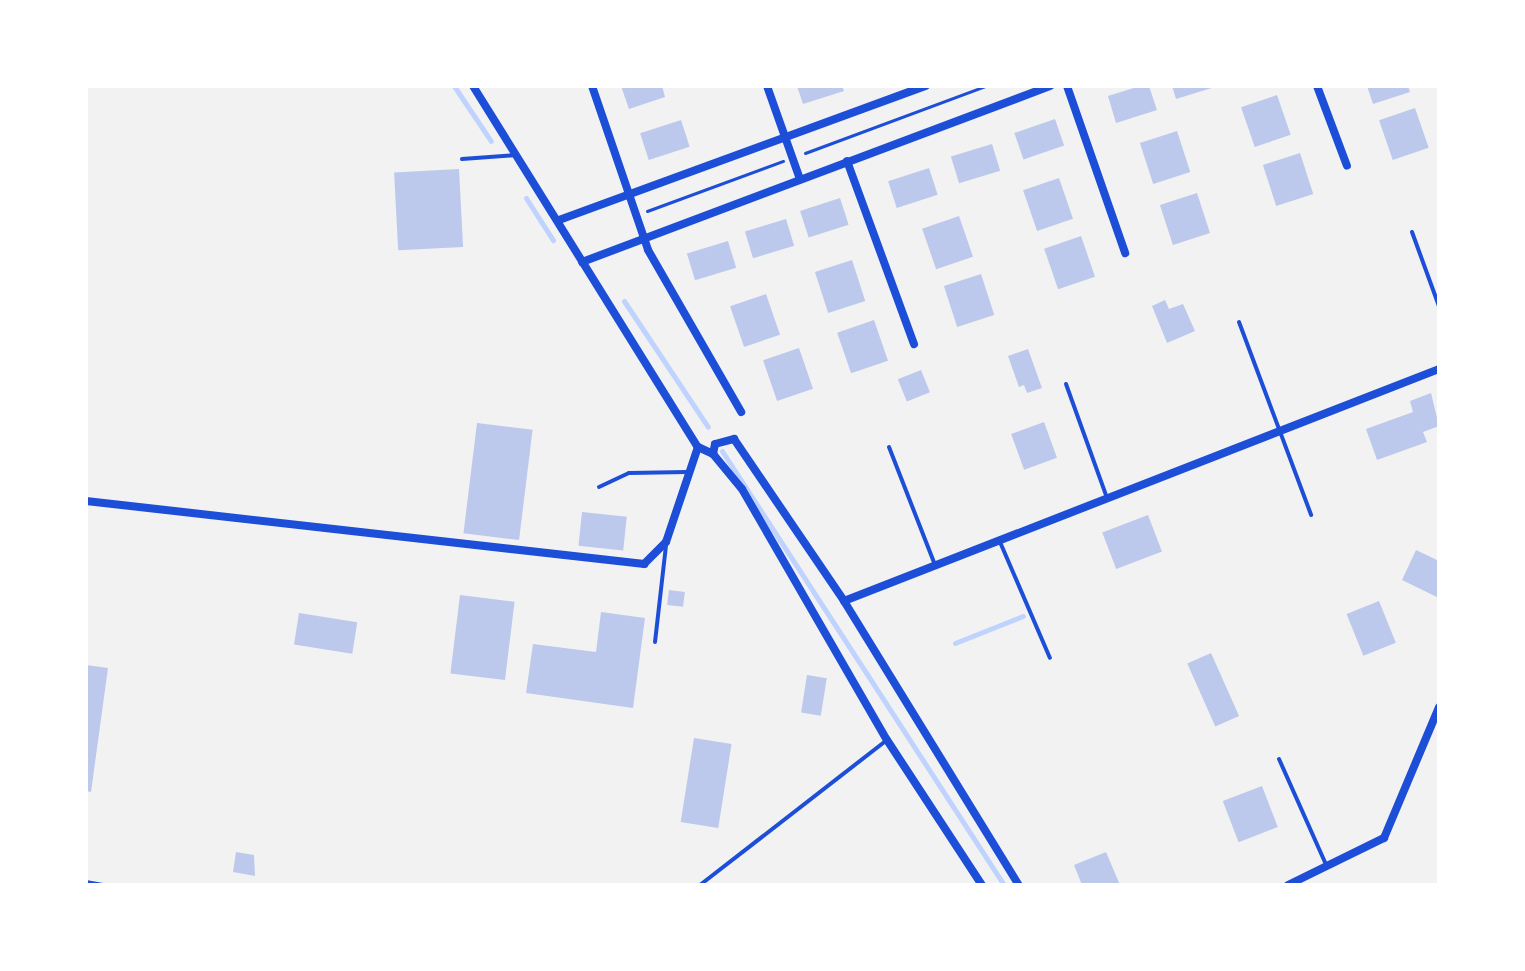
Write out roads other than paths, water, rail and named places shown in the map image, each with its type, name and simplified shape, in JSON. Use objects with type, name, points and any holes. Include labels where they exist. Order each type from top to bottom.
[{"type":"street","points":[[473,86],[698,447],[713,454],[742,489],[803,587],[887,740],[982,885]]},
{"type":"street","points":[[592,86],[644,236],[741,412]]},
{"type":"street","points":[[767,86],[800,179]]},
{"type":"street","points":[[559,220],[926,86]]},
{"type":"street","points":[[1013,86],[1017,98]]},
{"type":"street","points":[[582,262],[644,236],[1050,86]]},
{"type":"street","points":[[1067,86],[1125,253]]},
{"type":"street","points":[[1317,86],[1347,166]]},
{"type":"street","points":[[847,161],[914,344]]},
{"type":"street","points":[[844,601],[1439,369]]},
{"type":"street","points":[[713,454],[715,444],[734,439],[844,601],[1019,885]]},
{"type":"street","points":[[86,501],[644,564],[666,542],[698,447]]},
{"type":"street","points":[[1288,885],[1384,838],[1439,707]]},
{"type":"lane","points":[[462,159],[517,155]]},
{"type":"lane","points":[[1412,232],[1439,306]]},
{"type":"lane","points":[[1239,322],[1311,515]]},
{"type":"lane","points":[[1066,384],[1107,498]]},
{"type":"lane","points":[[889,447],[935,565]]},
{"type":"lane","points":[[599,487],[629,473],[690,473]]},
{"type":"lane","points":[[999,540],[1050,658]]},
{"type":"lane","points":[[655,642],[666,542]]},
{"type":"lane","points":[[700,885],[887,740]]},
{"type":"lane","points":[[1279,759],[1327,867]]},
{"type":"lane","points":[[86,882],[103,885]]},
{"type":"waterway","points":[[454,86],[491,141]]},
{"type":"waterway","points":[[526,198],[553,240]]},
{"type":"waterway","points":[[624,301],[708,427]]},
{"type":"waterway","points":[[722,451],[1004,885]]},
{"type":"waterway","points":[[955,643],[1023,616]]}]
